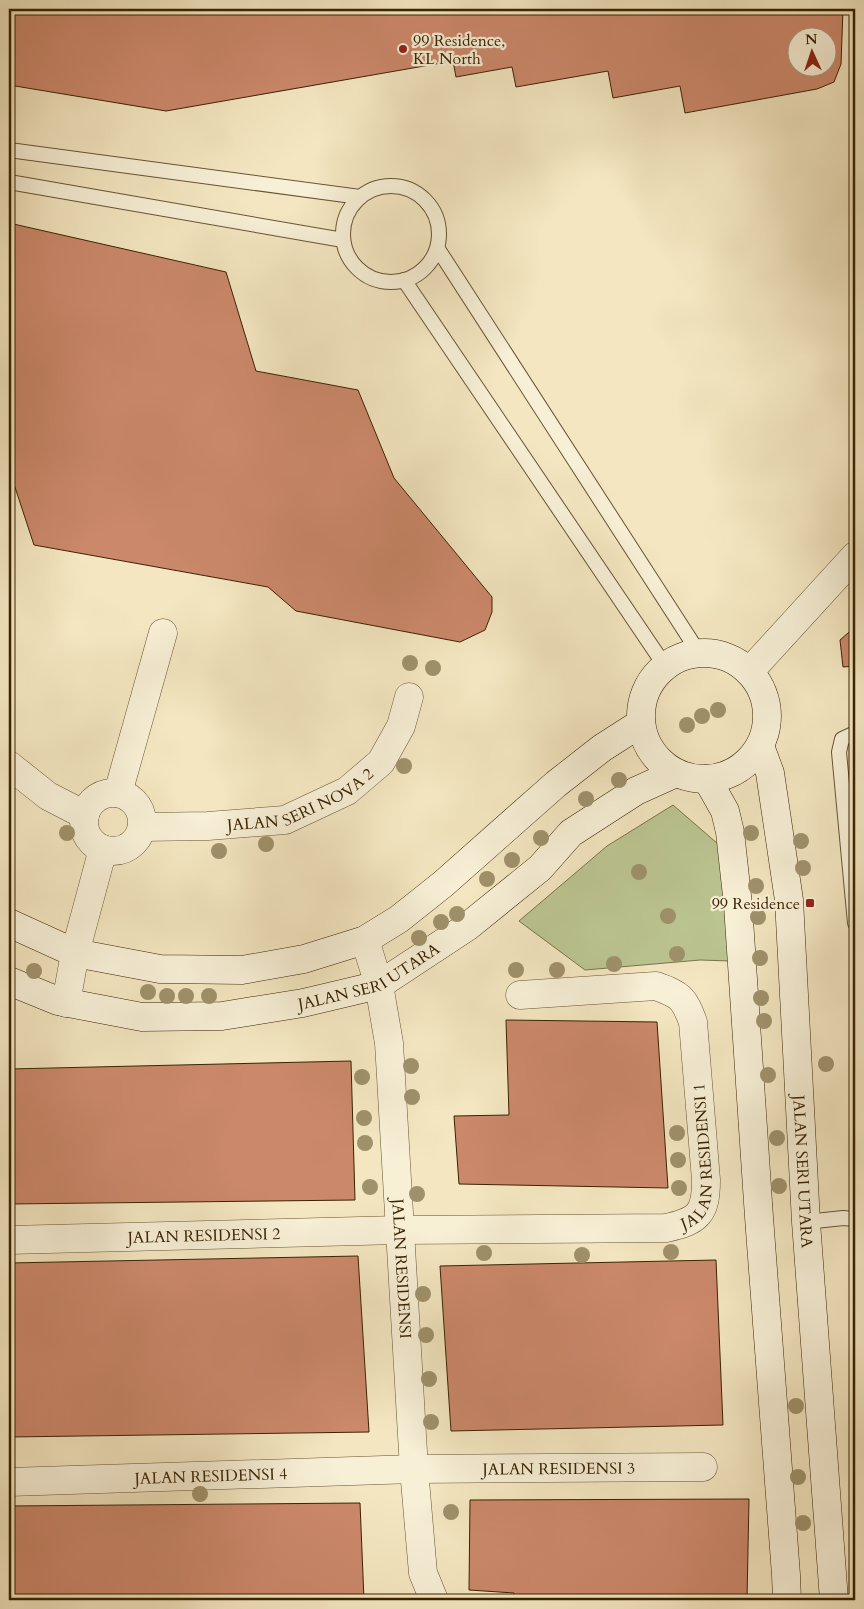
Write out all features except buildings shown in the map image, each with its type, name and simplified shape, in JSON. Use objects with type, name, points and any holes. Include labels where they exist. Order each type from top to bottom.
[{"type":"street","points":[[749,672],[855,556]]},
{"type":"street","points":[[118,793],[163,632]]},
{"type":"street","points":[[699,653],[718,655],[735,661],[749,672],[760,688],[766,707],[766,727],[760,746],[746,763],[728,774],[707,779],[691,778],[676,773],[659,760],[646,744],[641,724],[642,702],[650,682],[665,666],[681,658],[699,653]]},
{"type":"street","name":"JALAN SERI NOVA 2","points":[[142,827],[208,826],[285,820],[348,790],[381,762],[401,726],[409,697]]},
{"type":"street","name":"JALAN SERI UTARA","points":[[9,923],[75,953],[160,969],[242,970],[304,959],[364,940],[399,919],[556,784],[602,748],[641,724]]},
{"type":"street","name":"JALAN SERI UTARA","points":[[760,746],[770,773],[789,900],[806,1222],[834,1600]]},
{"type":"street","points":[[9,765],[48,796],[85,815]]},
{"type":"street","name":"JALAN SERI UTARA","points":[[9,982],[66,1003],[142,1016],[222,1016],[303,1003],[379,984],[467,927],[540,868],[571,834],[636,791],[676,773]]},
{"type":"street","points":[[707,779],[725,811],[729,825],[738,905],[787,1600]]},
{"type":"street","points":[[118,793],[127,796],[140,809],[142,827],[135,842],[128,847],[120,850],[103,849],[89,839],[86,831],[85,815],[88,807],[101,796],[118,793]]},
{"type":"street","points":[[66,1003],[75,953],[103,849]]},
{"type":"street","name":"JALAN RESIDENSI","points":[[364,940],[379,984],[389,1043],[414,1469],[423,1573],[434,1600]]},
{"type":"street","name":"JALAN RESIDENSI 1","points":[[399,1230],[666,1228],[682,1224],[700,1214],[706,1197],[706,1180],[693,1022],[686,1003],[672,992],[656,986],[520,995]]},
{"type":"street","name":"JALAN RESIDENSI 2","points":[[9,1240],[399,1230]]},
{"type":"street","name":"JALAN RESIDENSI 3","points":[[414,1469],[703,1467]]},
{"type":"street","name":"JALAN RESIDENSI 4","points":[[9,1482],[414,1469]]},
{"type":"lane","points":[[9,150],[360,197]]},
{"type":"lane","points":[[9,182],[343,240]]},
{"type":"lane","points":[[389,185],[404,187],[418,194],[430,204],[437,218],[440,234],[438,249],[430,262],[419,273],[404,280],[388,282],[372,278],[358,269],[348,255],[343,240],[344,223],[350,208],[360,197],[373,189],[389,185]]},
{"type":"lane","points":[[438,249],[699,653]]},
{"type":"lane","points":[[404,280],[665,666]]},
{"type":"lane","points":[[855,733],[842,739],[838,752],[854,894],[855,922]]},
{"type":"lane","points":[[806,1222],[843,1218],[855,1219]]},
{"type":"green space","points":[[673,805],[725,850],[731,961],[700,960],[585,970],[519,921],[607,846]]},
{"type":"place","name":"99 Residence, KL North","points":[[403,49]]},
{"type":"place","name":"99 Residence","points":[[810,903]]}]
